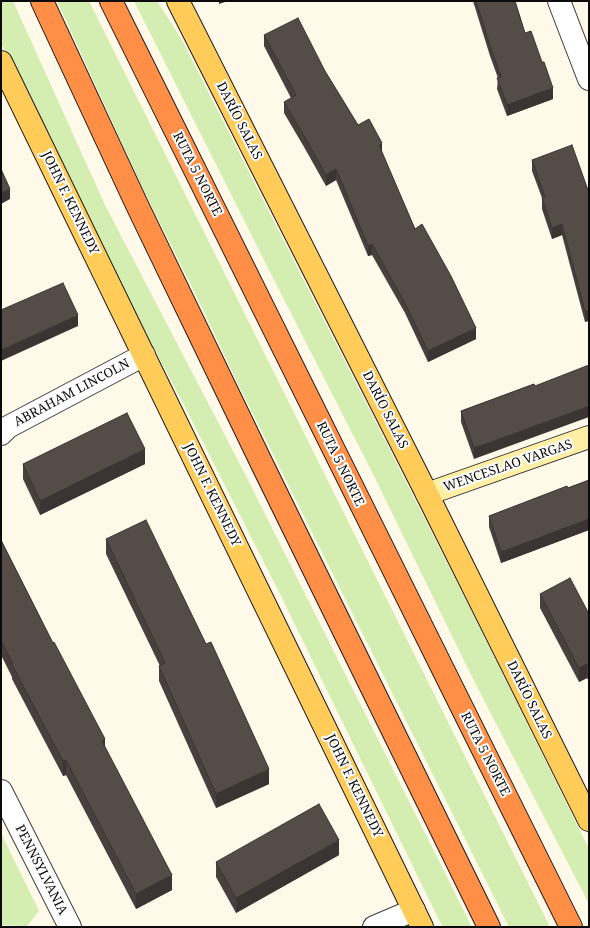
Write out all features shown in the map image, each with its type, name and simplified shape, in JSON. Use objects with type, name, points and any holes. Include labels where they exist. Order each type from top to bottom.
[{"type":"highway","points":[[42,1],[259,459],[489,927]]},
{"type":"highway","name":"RUTA 5 NORTE","points":[[111,1],[571,927]]},
{"type":"main road","name":"DARÍO SALAS","points":[[178,1],[427,494],[589,820]]},
{"type":"main road","name":"JOHN F. KENNEDY","points":[[1,62],[7,90],[144,355],[418,918]]},
{"type":"street","points":[[559,1],[589,79]]},
{"type":"street","name":"ABRAHAM LINCOLN","points":[[1,434],[8,427],[144,355]]},
{"type":"street","name":"WENCESLAO VARGAS","points":[[427,494],[589,437]]},
{"type":"street","name":"PENNSYLVANIA","points":[[1,791],[70,927]]},
{"type":"street","points":[[374,927],[418,918]]},
{"type":"green space","points":[[1,1],[13,1],[105,205],[243,470],[472,927],[443,927],[439,920],[280,594],[183,403],[89,227],[1,43]]},
{"type":"green space","points":[[57,1],[89,1],[550,927],[509,927],[237,382],[195,293],[143,189]]},
{"type":"green space","points":[[134,1],[157,1],[182,40],[469,606],[589,849],[589,904],[471,675],[375,478]]},
{"type":"green space","points":[[1,833],[39,911],[27,926],[1,925]]},
{"type":"building","points":[[476,1],[515,1],[525,33],[531,31],[553,88],[507,105],[497,78],[501,77]]},
{"type":"building","points":[[298,18],[325,71],[358,125],[369,119],[382,143],[379,145],[415,229],[422,224],[451,276],[476,328],[428,351],[405,303],[372,244],[368,246],[336,169],[326,175],[284,102],[296,95],[264,35]]},
{"type":"building","points":[[572,145],[589,193],[589,310],[585,311],[562,224],[552,228],[542,198],[545,197],[532,160]]},
{"type":"building","points":[[1,169],[10,189],[1,193]]},
{"type":"building","points":[[63,283],[78,315],[1,350],[1,310]]},
{"type":"building","points":[[589,365],[589,406],[474,448],[461,411],[534,384],[535,386]]},
{"type":"building","points":[[127,413],[145,449],[40,501],[23,464]]},
{"type":"building","points":[[589,480],[589,519],[501,552],[489,516],[567,486],[568,488]]},
{"type":"building","points":[[146,520],[206,644],[211,642],[269,769],[216,794],[159,666],[165,663],[106,539]]},
{"type":"building","points":[[1,540],[53,643],[54,642],[105,739],[102,741],[172,875],[136,894],[66,760],[63,761],[12,665],[13,664],[1,641]]},
{"type":"building","points":[[570,578],[589,614],[589,668],[587,664],[579,668],[540,594]]},
{"type":"building","points":[[319,804],[339,840],[236,898],[216,862]]}]
